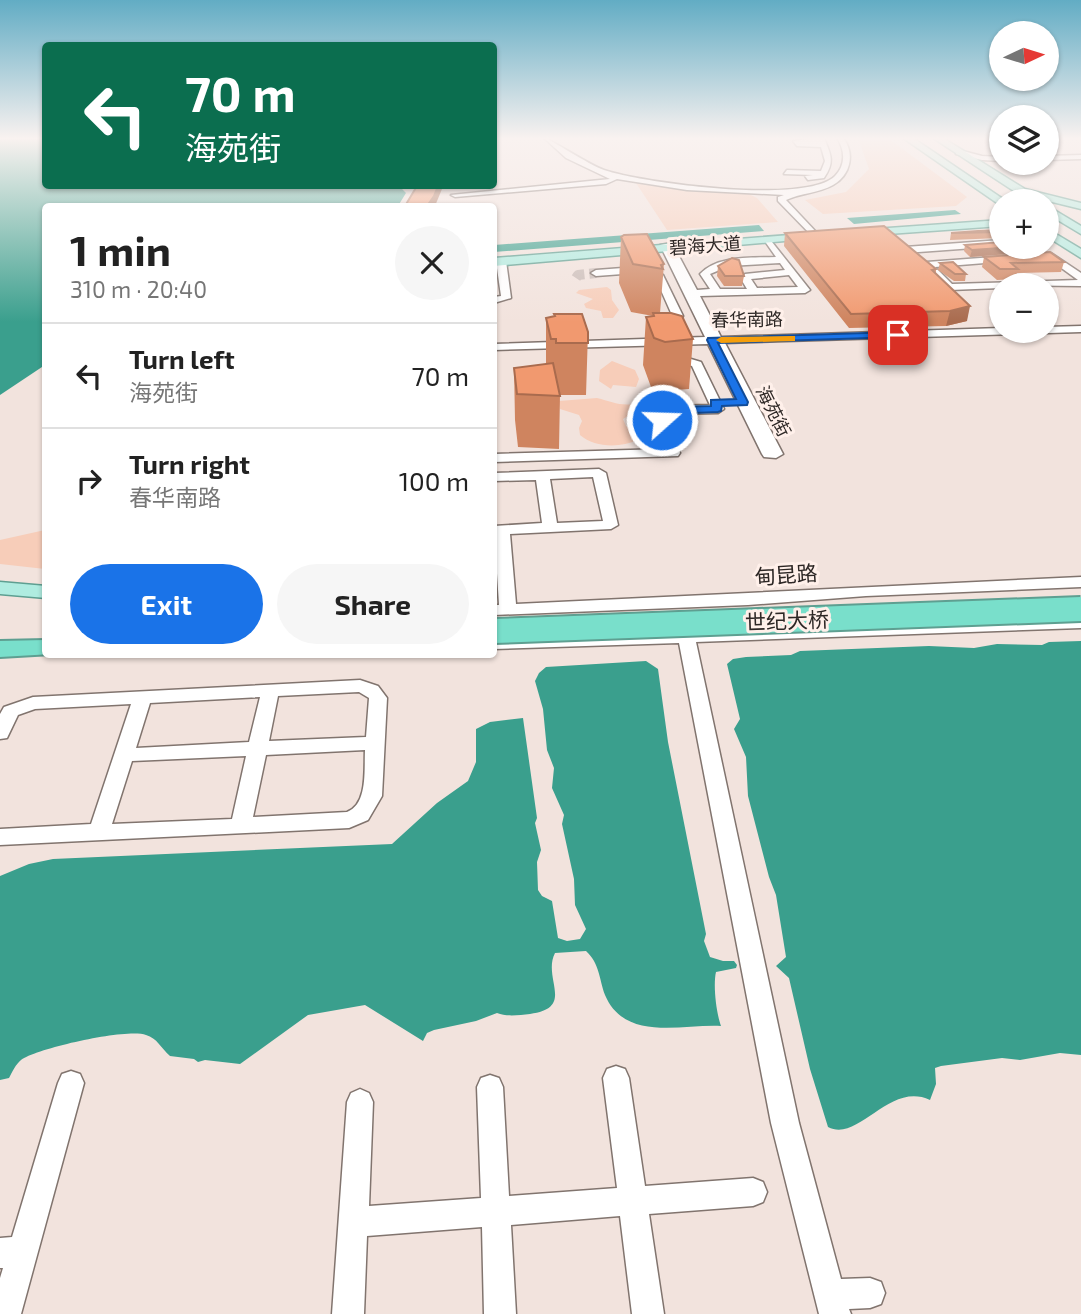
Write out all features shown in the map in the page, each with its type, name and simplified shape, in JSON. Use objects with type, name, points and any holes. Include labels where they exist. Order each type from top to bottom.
[{"type":"highway","name":"世纪大桥","points":[[498,612],[1081,595]]},
{"type":"highway","name":"世纪大桥","points":[[497,631],[1081,609]]},
{"type":"highway","points":[[0,635],[42,633]]},
{"type":"highway","points":[[0,649],[42,648]]},
{"type":"main road","points":[[981,199],[982,204]]},
{"type":"main road","points":[[1059,201],[1081,206]]},
{"type":"main road","points":[[931,225],[973,212]]},
{"type":"main road","points":[[1059,216],[1081,231]]},
{"type":"main road","points":[[1059,219],[1081,218]]},
{"type":"main road","points":[[989,222],[850,232],[895,241],[989,223]]},
{"type":"main road","name":"碧海大道","points":[[667,247],[816,235]]},
{"type":"main road","name":"碧海大道","points":[[497,261],[816,235]]},
{"type":"main road","points":[[1059,240],[1081,254]]},
{"type":"main road","points":[[0,578],[42,581]]},
{"type":"main road","points":[[0,588],[42,592]]},
{"type":"street","points":[[773,199],[816,235]]},
{"type":"street","points":[[781,199],[816,235]]},
{"type":"street","points":[[667,289],[717,293],[805,290],[768,240]]},
{"type":"street","points":[[895,241],[989,243]]},
{"type":"street","points":[[895,241],[947,286],[989,285]]},
{"type":"street","name":"海苑街","points":[[667,247],[746,402],[715,403]]},
{"type":"street","points":[[947,286],[926,265],[1051,256],[1081,281]]},
{"type":"street","points":[[717,293],[705,274],[709,269],[729,264],[783,260]]},
{"type":"street","points":[[614,274],[644,271]]},
{"type":"street","points":[[596,273],[644,271],[658,275],[678,316],[653,329],[643,329]]},
{"type":"street","points":[[754,292],[746,279],[748,276],[792,272]]},
{"type":"street","points":[[497,300],[506,299],[499,280]]},
{"type":"street","points":[[1059,282],[1081,281]]},
{"type":"street","name":"春华南路","points":[[497,345],[576,338],[714,339],[1081,328]]},
{"type":"street","name":"春华南路","points":[[1059,329],[1081,328]]},
{"type":"street","name":"春华南路","points":[[714,339],[989,330]]},
{"type":"street","points":[[497,357],[663,353],[697,364],[718,409],[673,410],[662,415],[673,453],[497,458]]},
{"type":"street","points":[[650,405],[715,403]]},
{"type":"street","points":[[497,474],[589,468]]},
{"type":"street","points":[[497,474],[599,473],[611,525],[498,530],[498,612]]},
{"type":"street","points":[[542,475],[550,527]]},
{"type":"street","name":"甸昆路","points":[[498,612],[771,598],[866,590],[1081,582]]},
{"type":"street","points":[[660,603],[673,620],[677,637],[693,664],[785,1123],[833,1305],[870,1293]]},
{"type":"street","points":[[497,644],[1081,623]]},
{"type":"street","points":[[0,733],[11,711],[24,704],[368,688],[378,698],[372,796],[361,815],[338,822],[0,837]]},
{"type":"street","points":[[241,826],[270,691]]},
{"type":"street","points":[[99,832],[142,698]]},
{"type":"street","points":[[124,755],[375,743]]},
{"type":"street","points":[[616,1078],[648,1314]]},
{"type":"street","points":[[5,1314],[12,1252],[71,1083]]},
{"type":"street","points":[[490,1087],[500,1314]]},
{"type":"street","points":[[348,1314],[360,1102]]},
{"type":"street","points":[[353,1222],[753,1192]]},
{"type":"shaded area","points":[[647,199],[758,199],[778,222],[667,230]]},
{"type":"shaded area","points":[[964,199],[956,206],[823,214],[805,200]]},
{"type":"shaded area","points":[[607,287],[611,290],[612,300],[619,310],[613,318],[603,318],[601,311],[586,308],[584,304],[593,299],[576,293],[579,290]]},
{"type":"shaded area","points":[[612,361],[635,370],[639,379],[636,387],[613,385],[611,389],[599,381],[600,370]]},
{"type":"shaded area","points":[[597,398],[624,404],[641,402],[640,409],[623,419],[626,426],[640,435],[638,440],[616,445],[593,442],[580,435],[582,421],[579,415],[560,409],[559,401]]},
{"type":"shaded area","points":[[42,531],[42,569],[0,564],[0,540]]},
{"type":"water","points":[[0,199],[402,199],[400,203],[42,203],[42,367],[0,395]]},
{"type":"water","points":[[955,210],[961,214],[854,224],[847,218]]},
{"type":"water","points":[[759,225],[764,231],[497,252],[497,245]]},
{"type":"water","points":[[1081,641],[1081,1055],[1060,1053],[1020,1060],[1002,1058],[941,1066],[935,1068],[936,1084],[930,1100],[915,1096],[901,1098],[851,1127],[840,1130],[828,1127],[810,1069],[789,978],[776,966],[786,957],[776,895],[748,796],[746,757],[734,729],[740,719],[727,664],[733,659],[791,655],[800,651],[929,646],[974,648],[997,644],[1042,645],[1049,642]]},
{"type":"water","points":[[646,661],[658,669],[668,742],[706,934],[704,941],[710,957],[734,961],[737,965],[736,968],[716,972],[716,999],[721,1026],[656,1027],[640,1025],[626,1019],[614,1010],[605,995],[597,966],[586,951],[555,953],[552,972],[555,999],[544,1011],[517,1015],[497,1013],[476,1021],[434,1030],[427,1033],[423,1041],[365,1005],[308,1015],[240,1064],[205,1060],[198,1062],[170,1056],[150,1036],[121,1034],[83,1040],[30,1055],[19,1062],[9,1078],[0,1080],[0,876],[29,864],[53,859],[392,844],[437,803],[468,781],[476,762],[476,729],[490,722],[523,718],[537,818],[535,823],[541,850],[537,862],[538,890],[542,896],[552,901],[558,938],[567,941],[580,939],[586,929],[575,905],[574,879],[562,824],[564,815],[552,788],[554,768],[547,750],[543,709],[535,681],[546,667]]},
{"type":"building","points":[[409,199],[432,199],[429,203],[407,203]]},
{"type":"building","points":[[884,226],[936,269],[932,270],[970,306],[950,311],[851,314],[785,233]]},
{"type":"building","points":[[978,231],[989,232],[951,233]]},
{"type":"building","points":[[647,234],[664,264],[661,265],[663,269],[633,264],[621,237]]},
{"type":"building","points":[[989,243],[989,249],[972,250],[965,245]]},
{"type":"building","points":[[984,257],[1059,258],[1064,262],[1011,263],[1018,269],[1000,269]]},
{"type":"building","points":[[732,258],[739,260],[744,276],[725,276],[718,266]]},
{"type":"building","points":[[953,262],[966,274],[955,274],[940,263]]},
{"type":"building","points":[[653,313],[682,316],[693,339],[665,342],[654,338],[646,317],[654,316]]},
{"type":"building","points":[[554,314],[582,314],[588,332],[588,343],[556,343],[556,339],[551,339],[546,318],[555,316]]},
{"type":"building","points":[[553,363],[560,396],[517,394],[514,368]]},
{"type":"tunnel","points":[[576,278],[578,275],[596,273]]},
{"type":"slow traffic","points":[[721,340],[792,339]]},
{"type":"route","points":[[662,420],[662,415],[670,411],[718,409],[715,403],[743,402],[712,340],[898,335]]}]
